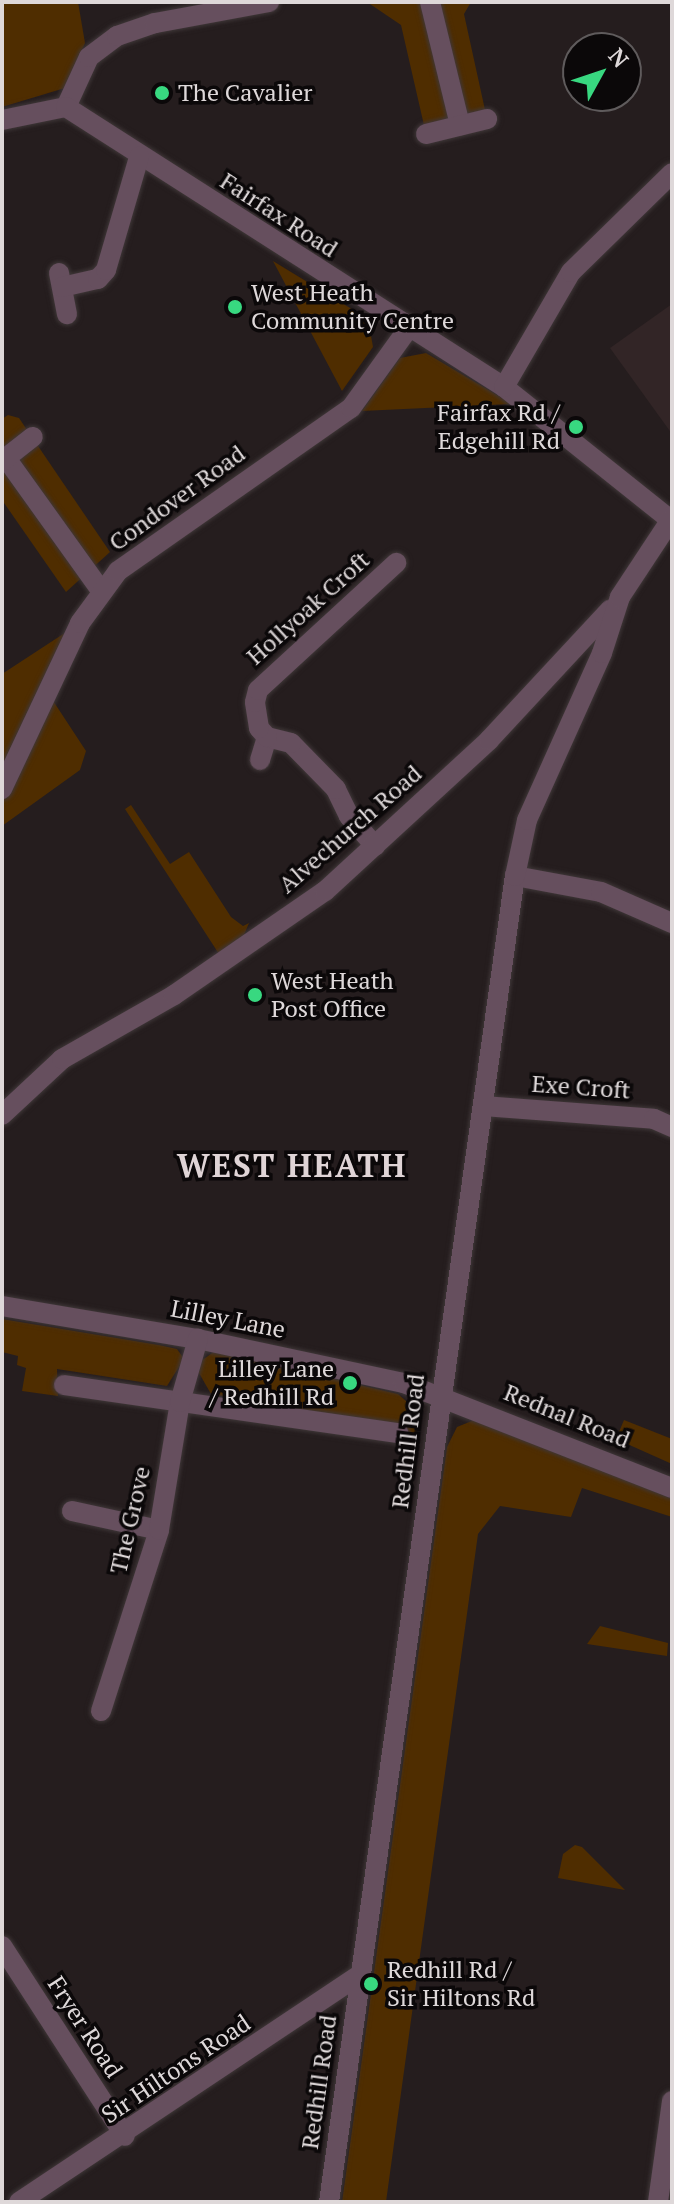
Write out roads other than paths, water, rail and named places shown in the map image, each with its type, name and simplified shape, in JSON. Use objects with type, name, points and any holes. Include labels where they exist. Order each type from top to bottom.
[{"type":"street","points":[[2,120],[66,107],[89,57],[117,36],[155,23],[269,2]]},
{"type":"street","points":[[430,2],[460,125]]},
{"type":"street","name":"Fairfax Road","points":[[66,107],[408,329],[504,387],[671,520]]},
{"type":"street","points":[[426,134],[487,119]]},
{"type":"street","points":[[67,314],[60,280],[98,279],[106,270],[139,157]]},
{"type":"street","points":[[504,387],[571,272],[672,173]]},
{"type":"street","name":"Condover Road","points":[[2,789],[74,635],[102,592],[146,547],[351,408],[408,329]]},
{"type":"street","points":[[33,437],[4,459],[102,592]]},
{"type":"street","name":"Redhill Road","points":[[329,2202],[515,876],[527,820],[602,653],[620,597],[671,520]]},
{"type":"street","name":"Hollyoak Croft","points":[[267,737],[255,715],[258,690],[396,563]]},
{"type":"street","name":"Alvechurch Road","points":[[2,1115],[62,1059],[174,995],[325,891],[553,675],[620,597]]},
{"type":"street","points":[[553,675],[580,697]]},
{"type":"street","points":[[260,760],[267,737],[291,743],[336,789],[349,816],[375,846]]},
{"type":"street","points":[[515,876],[601,892],[672,923]]},
{"type":"street","name":"Exe Croft","points":[[483,1106],[654,1119],[672,1127]]},
{"type":"street","name":"Lilley Lane","points":[[2,1306],[198,1339],[440,1395]]},
{"type":"street","name":"The Grove","points":[[101,1711],[159,1530],[180,1402],[198,1339]]},
{"type":"street","points":[[64,1385],[399,1433]]},
{"type":"street","name":"Rednal Road","points":[[440,1395],[672,1488]]},
{"type":"street","points":[[72,1511],[159,1530]]},
{"type":"street","name":"Fryer Road","points":[[2,1946],[125,2136]]},
{"type":"street","name":"Sir Hiltons Road","points":[[19,2202],[125,2136],[360,1975]]},
{"type":"street","points":[[658,2202],[672,2101]]},
{"type":"place","name":"The Cavalier","points":[[162,93]]},
{"type":"place","name":"West Heath Community Centre","points":[[235,307]]},
{"type":"place","name":"Fairfax Rd / Edgehill Rd","points":[[576,427]]},
{"type":"place","name":"West Heath Post Office","points":[[255,995]]},
{"type":"place","name":"Lilley Lane / Redhill Rd","points":[[350,1383]]},
{"type":"place","name":"Redhill Rd / Sir Hiltons Rd","points":[[371,1984]]},
{"type":"district","name":"WEST HEATH","points":[[292,1165]]}]
